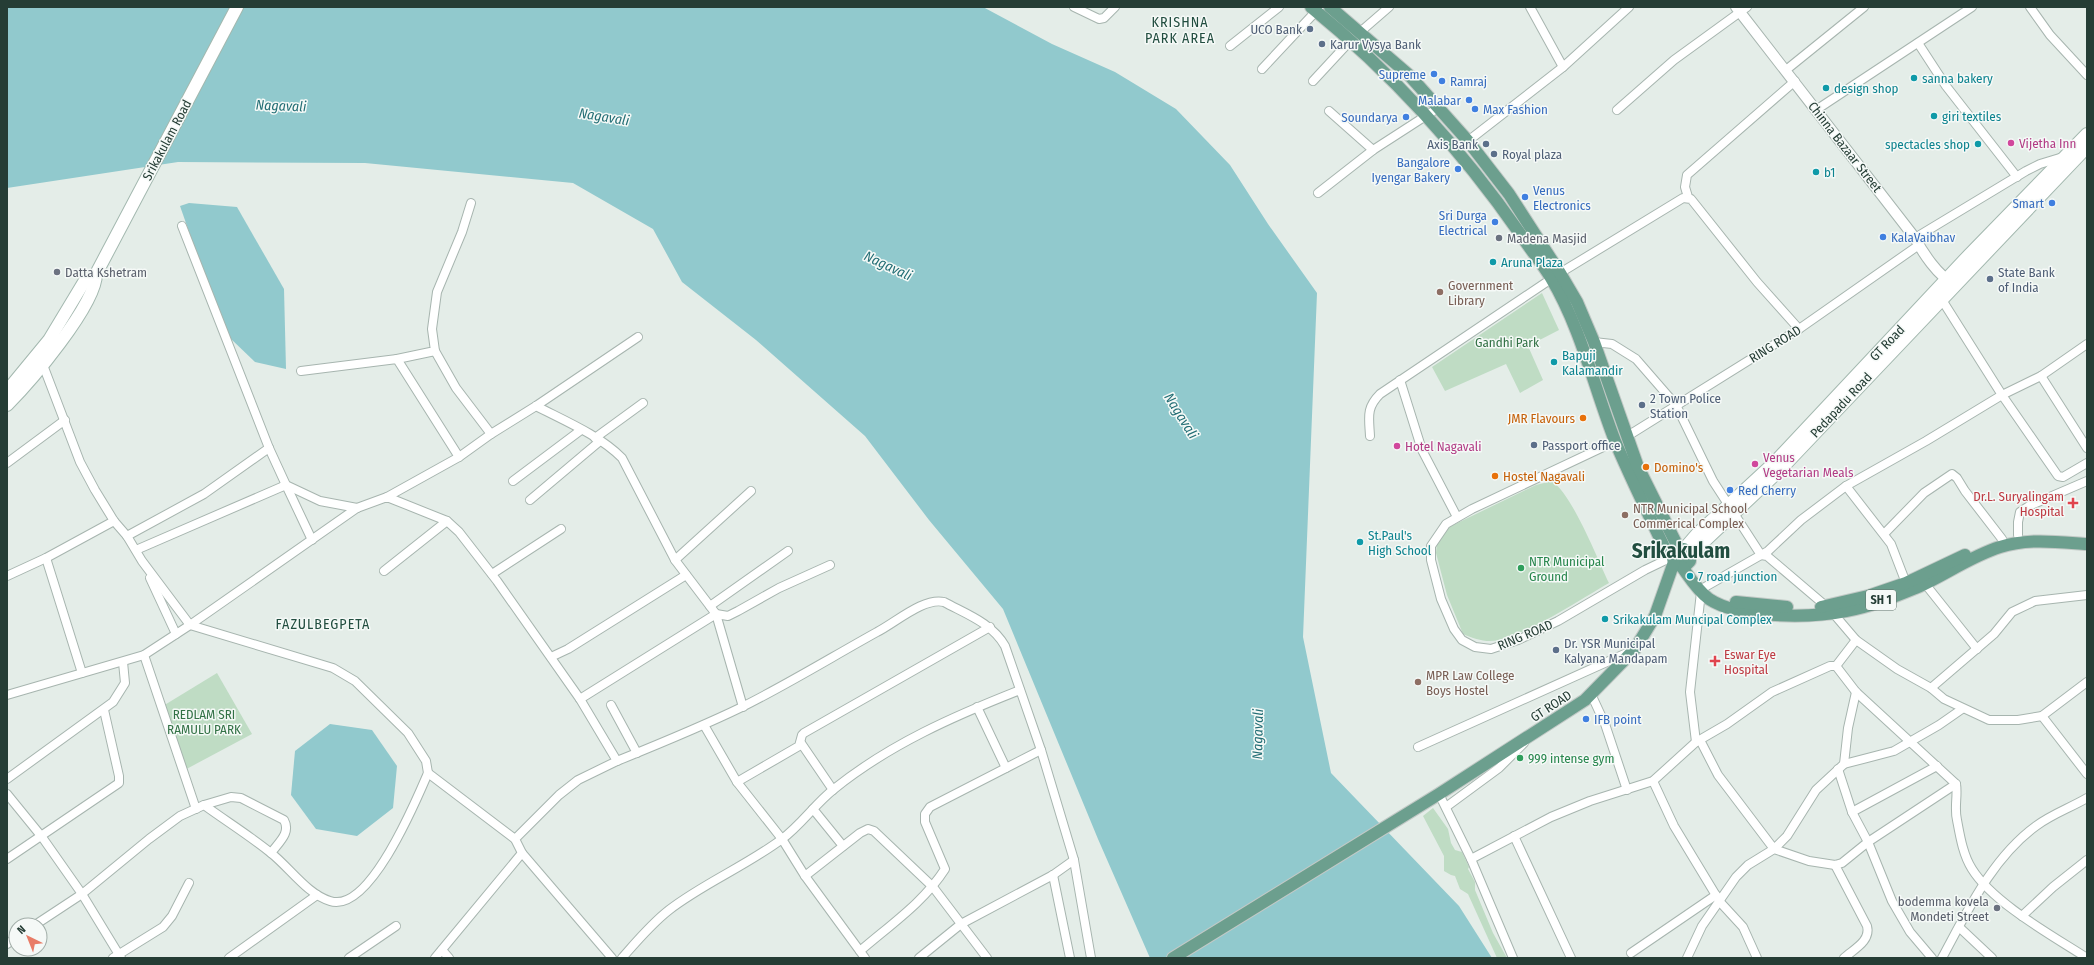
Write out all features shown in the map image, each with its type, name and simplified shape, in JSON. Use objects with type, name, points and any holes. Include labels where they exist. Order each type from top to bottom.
[{"type":"main road","name":"Srikakulam Road","points":[[76,309],[95,286],[96,274],[237,7]]},
{"type":"main road","name":"SH 1","points":[[1330,7],[1485,184],[1577,302],[1594,342],[1621,439]]},
{"type":"main road","name":"SH 1","points":[[1315,8],[1409,75],[1468,141],[1509,194],[1556,276],[1573,325],[1621,439],[1664,549],[1680,558],[1703,590],[1720,604],[1753,613],[1813,615],[1906,583],[1922,580],[2002,539],[2018,535],[2087,537]]},
{"type":"main road","name":"GT Road","points":[[1680,558],[1697,534],[1732,509],[1774,463],[1952,282],[2065,156],[2087,134]]},
{"type":"main road","name":"Pedapadu Road","points":[[1732,509],[1781,470],[1942,300],[1952,282],[2087,148]]},
{"type":"main road","points":[[7,406],[43,365],[76,309]]},
{"type":"main road","points":[[8,387],[76,309]]},
{"type":"main road","name":"SH 1","points":[[1830,610],[1860,608],[1990,551],[2011,544],[2028,541],[2087,544]]},
{"type":"main road","name":"GT ROAD","points":[[1173,958],[1439,794],[1584,700],[1636,649],[1655,616],[1680,558]]},
{"type":"street","points":[[1074,7],[1099,19],[1104,18],[1115,7]]},
{"type":"street","points":[[1230,46],[1279,7]]},
{"type":"street","points":[[1313,81],[1355,36],[1389,7]]},
{"type":"street","points":[[1530,7],[1563,66]]},
{"type":"street","points":[[1468,141],[1563,66],[1629,7]]},
{"type":"street","points":[[1786,70],[1864,7]]},
{"type":"street","points":[[1816,110],[1972,7]]},
{"type":"street","points":[[2030,7],[2050,35],[2087,76]]},
{"type":"street","points":[[1262,69],[1315,8]]},
{"type":"street","points":[[1617,110],[1674,60],[1741,9]]},
{"type":"street","name":"Chinna Bazaar Street","points":[[1741,9],[1816,110],[1917,241],[1952,282]]},
{"type":"street","points":[[1918,44],[1942,81],[2017,177]]},
{"type":"street","points":[[1795,81],[1687,175],[1684,187],[1688,197],[1693,201],[1757,282],[1798,329]]},
{"type":"street","points":[[1318,193],[1373,150],[1438,108]]},
{"type":"street","points":[[1329,111],[1373,150]]},
{"type":"street","name":"RING ROAD","points":[[1680,558],[1645,570],[1558,621],[1518,640],[1491,649],[1475,648],[1462,640],[1454,629],[1441,599],[1431,560],[1431,546],[1446,524],[1472,509],[1621,439],[1798,329],[1917,241],[2017,177],[2040,164],[2065,156]]},
{"type":"street","points":[[1370,436],[1369,412],[1372,402],[1380,394],[1556,276],[1678,201],[1688,197]]},
{"type":"street","points":[[471,203],[462,232],[437,292],[432,329],[435,351],[456,388],[491,434]]},
{"type":"street","points":[[182,226],[269,448],[312,540]]},
{"type":"street","points":[[1942,300],[2002,395],[2058,476],[2063,477],[2087,464]]},
{"type":"street","points":[[7,695],[144,655],[190,625],[357,508],[387,497],[459,457],[491,434],[536,406],[638,337]]},
{"type":"street","points":[[1594,342],[1612,344],[1636,359],[1676,405],[1713,481],[1761,556]]},
{"type":"street","points":[[1761,556],[1801,520],[1846,486],[1926,441],[2002,395],[2041,376],[2087,344]]},
{"type":"street","points":[[301,371],[397,358],[435,351]]},
{"type":"street","points":[[397,358],[459,457]]},
{"type":"street","points":[[43,365],[80,462],[114,521],[127,536],[136,550],[176,634]]},
{"type":"street","points":[[2041,376],[2087,448]]},
{"type":"street","points":[[1400,380],[1422,450],[1457,518]]},
{"type":"street","points":[[530,500],[598,440],[643,403]]},
{"type":"street","points":[[536,406],[615,450],[622,458],[675,560],[716,614],[743,706]]},
{"type":"street","points":[[7,463],[65,420]]},
{"type":"street","points":[[513,481],[581,430]]},
{"type":"street","points":[[127,536],[204,494],[269,448]]},
{"type":"street","points":[[1884,534],[1924,493],[1952,474],[1957,478],[1965,491],[2002,539]]},
{"type":"street","points":[[2018,535],[2020,512],[2029,506],[2087,481]]},
{"type":"street","points":[[136,550],[286,485],[320,501],[357,508]]},
{"type":"street","points":[[1846,486],[1891,544],[1906,583]]},
{"type":"street","points":[[675,560],[751,491]]},
{"type":"street","points":[[387,497],[447,521],[459,532],[492,574],[580,699],[617,761]]},
{"type":"street","points":[[7,576],[46,558],[114,521]]},
{"type":"street","points":[[384,571],[447,521]]},
{"type":"street","points":[[492,574],[561,529]]},
{"type":"street","points":[[710,606],[788,550]]},
{"type":"street","points":[[1956,784],[1868,842],[1847,860],[1835,865],[1809,861],[1774,849],[1718,775],[1698,741],[1690,692],[1703,590],[1756,556],[1767,556],[1830,610],[1856,640],[1896,669],[1931,688],[1944,699],[1962,709],[1989,720],[2018,720],[2042,716],[2087,682]]},
{"type":"street","points":[[46,558],[82,673]]},
{"type":"street","points":[[142,561],[190,625],[333,668],[355,681],[408,732],[426,761],[428,773],[383,865],[359,892],[343,901],[331,902],[317,895],[272,853],[204,805]]},
{"type":"street","points":[[580,699],[716,614],[728,616],[738,612],[779,588],[830,565]]},
{"type":"street","points":[[551,657],[568,649],[686,575]]},
{"type":"street","points":[[1922,580],[1977,649]]},
{"type":"street","points":[[1931,688],[1994,634],[2012,612],[2035,601],[2087,594]]},
{"type":"street","points":[[515,839],[559,794],[578,780],[617,761],[704,725],[743,706],[885,628],[927,602],[937,600],[944,602],[990,628],[999,636],[1005,646],[1040,750],[1074,860],[1091,958]]},
{"type":"street","points":[[833,790],[801,743],[801,738],[804,733],[990,628]]},
{"type":"street","points":[[1836,666],[1856,640]]},
{"type":"street","points":[[1418,747],[1636,649]]},
{"type":"street","points":[[144,655],[196,809]]},
{"type":"street","points":[[7,779],[113,702],[125,683],[123,662]]},
{"type":"street","points":[[1471,859],[1551,817],[1590,801],[1653,781],[1698,741],[1727,724],[1772,692],[1830,666],[1836,666]]},
{"type":"street","points":[[1836,666],[1856,692],[1956,784],[1956,818],[1964,850],[1971,868],[1985,884],[2022,916],[2087,958]]},
{"type":"street","points":[[622,958],[647,930],[669,910],[782,839],[833,790],[868,763],[906,740],[977,707],[1020,690]]},
{"type":"street","points":[[1856,692],[1841,767],[1852,812],[1868,842],[1892,901],[1910,932],[1932,958]]},
{"type":"street","points":[[1591,694],[1605,724],[1627,790]]},
{"type":"street","points":[[611,705],[637,753]]},
{"type":"street","points":[[977,707],[1006,768]]},
{"type":"street","points":[[1687,958],[1702,926],[1718,898],[1748,865],[1774,849],[1787,836],[1816,790],[1841,767],[1884,755],[1939,726],[1962,709]]},
{"type":"street","points":[[7,859],[119,783],[119,776],[104,710]]},
{"type":"street","points":[[2042,716],[2087,774]]},
{"type":"street","points":[[704,725],[737,782],[782,839],[805,876],[862,955],[933,887],[945,869],[925,822],[925,814],[930,807],[1040,750]]},
{"type":"street","points":[[1446,807],[1499,768],[1534,733]]},
{"type":"street","points":[[737,782],[794,750],[801,743]]},
{"type":"street","points":[[1852,812],[1937,766]]},
{"type":"street","points":[[428,773],[515,839],[522,853],[612,958]]},
{"type":"street","points":[[1653,781],[1674,826],[1718,898],[1743,927],[1757,958]]},
{"type":"street","points":[[7,794],[42,836],[82,894],[118,957],[163,927],[172,916],[189,883]]},
{"type":"street","points":[[1439,794],[1471,859],[1513,958]]},
{"type":"street","points":[[47,917],[82,894],[149,839],[180,816],[204,805],[231,797],[241,798],[284,820],[288,826],[286,833],[272,853]]},
{"type":"street","points":[[1942,958],[1985,884],[2014,845],[2035,826],[2086,799]]},
{"type":"street","points":[[813,809],[843,846]]},
{"type":"street","points":[[805,876],[843,846],[868,829],[874,831],[933,887],[987,958]]},
{"type":"street","points":[[1514,836],[1571,958]]},
{"type":"street","points":[[435,958],[522,853]]},
{"type":"street","points":[[919,958],[961,924],[1053,875],[1074,860]]},
{"type":"street","points":[[2022,916],[2053,887],[2087,860]]},
{"type":"street","points":[[1835,865],[1869,932],[1866,939],[1844,958]]},
{"type":"street","points":[[1053,875],[1070,958]]},
{"type":"street","points":[[229,958],[317,895]]},
{"type":"street","points":[[1631,953],[1718,898]]},
{"type":"street","points":[[349,958],[396,926]]},
{"type":"street","points":[[1959,927],[1992,958]]},
{"type":"street","points":[[442,950],[449,958]]},
{"type":"green space","name":"Gandhi Park","points":[[1542,293],[1559,330],[1528,346],[1543,380],[1520,393],[1506,364],[1445,391],[1432,367]]},
{"type":"green space","name":"NTR Municipal Ground","points":[[1552,481],[1560,489],[1576,513],[1609,583],[1540,623],[1512,636],[1499,640],[1485,641],[1463,634],[1447,595],[1436,553],[1437,542],[1447,528],[1536,485]]},
{"type":"green space","name":"REDLAM SRI RAMULU PARK","points":[[217,673],[252,734],[179,773],[158,709]]},
{"type":"green space","points":[[1433,808],[1448,829],[1451,843],[1455,850],[1462,852],[1469,867],[1468,869],[1475,882],[1475,890],[1493,933],[1507,958],[1497,958],[1468,894],[1460,889],[1455,876],[1444,871],[1444,856],[1423,816]]},
{"type":"water","name":"Nagavali","points":[[7,7],[983,7],[1052,44],[1115,72],[1176,109],[1230,165],[1268,224],[1317,293],[1303,637],[1331,773],[1459,906],[1492,958],[1150,958],[1098,839],[1003,609],[929,520],[865,436],[756,340],[682,282],[653,229],[573,183],[365,163],[178,162],[7,188]]},
{"type":"water","points":[[189,203],[237,207],[284,289],[286,369],[255,362],[230,338],[180,206]]},
{"type":"water","points":[[330,724],[372,730],[397,766],[393,808],[357,836],[316,829],[291,795],[295,751]]},
{"type":"place","name":"UCO Bank","points":[[1310,29]]},
{"type":"place","name":"Karur Vysya Bank","points":[[1322,44]]},
{"type":"place","name":"Supreme","points":[[1434,74]]},
{"type":"place","name":"sanna bakery","points":[[1914,78]]},
{"type":"place","name":"Ramraj","points":[[1442,81]]},
{"type":"place","name":"design shop","points":[[1826,88]]},
{"type":"place","name":"Malabar","points":[[1469,100]]},
{"type":"place","name":"Max Fashion","points":[[1475,109]]},
{"type":"place","name":"giri textiles","points":[[1934,116]]},
{"type":"place","name":"Soundarya","points":[[1406,117]]},
{"type":"place","name":"Vijetha Inn","points":[[2011,143]]},
{"type":"place","name":"Axis Bank","points":[[1486,144]]},
{"type":"place","name":"spectacles shop","points":[[1978,144]]},
{"type":"place","name":"Royal plaza","points":[[1494,154]]},
{"type":"place","name":"Bangalore Iyengar Bakery","points":[[1458,169]]},
{"type":"place","name":"b1","points":[[1816,172]]},
{"type":"place","name":"Venus Electronics","points":[[1525,197]]},
{"type":"place","name":"Smart","points":[[2052,203]]},
{"type":"place","name":"Sri Durga Electrical","points":[[1495,222]]},
{"type":"place","name":"KalaVaibhav","points":[[1883,237]]},
{"type":"place","name":"Madena Masjid","points":[[1499,238]]},
{"type":"place","name":"Aruna Plaza","points":[[1493,262]]},
{"type":"place","name":"Datta Kshetram","points":[[57,272]]},
{"type":"place","name":"State Bank of India","points":[[1990,279]]},
{"type":"place","name":"Government Library","points":[[1440,292]]},
{"type":"place","name":"Bapuji Kalamandir","points":[[1554,362]]},
{"type":"place","name":"2 Town Police Station","points":[[1642,405]]},
{"type":"place","name":"JMR Flavours","points":[[1583,418]]},
{"type":"place","name":"Passport office","points":[[1534,445]]},
{"type":"place","name":"Hotel Nagavali","points":[[1397,446]]},
{"type":"place","name":"Venus Vegetarian Meals","points":[[1755,464]]},
{"type":"place","name":"Domino's","points":[[1646,467]]},
{"type":"place","name":"Hostel Nagavali","points":[[1495,476]]},
{"type":"place","name":"Red Cherry","points":[[1730,490]]},
{"type":"place","name":"Dr.L. Suryalingam Hospital","points":[[2073,503]]},
{"type":"place","name":"NTR Municipal School Commerical Complex","points":[[1625,515]]},
{"type":"place","name":"St.Paul's High School","points":[[1360,542]]},
{"type":"place","name":"NTR Municipal Ground","points":[[1521,568]]},
{"type":"place","name":"7 road junction","points":[[1690,576]]},
{"type":"place","name":"Srikakulam Muncipal Complex","points":[[1605,619]]},
{"type":"place","name":"Dr. YSR Municipal Kalyana Mandapam","points":[[1556,650]]},
{"type":"place","name":"Eswar Eye Hospital","points":[[1715,661]]},
{"type":"place","name":"MPR Law College Boys Hostel","points":[[1418,682]]},
{"type":"place","name":"IFB point","points":[[1586,719]]},
{"type":"place","name":"999 intense gym","points":[[1520,758]]},
{"type":"place","name":"bodemma kovela Mondeti Street","points":[[1997,908]]},
{"type":"district","name":"KRISHNA PARK AREA","points":[[1180,30]]},
{"type":"district","name":"Srikakulam","points":[[1681,551]]},
{"type":"district","name":"FAZULBEGPETA","points":[[323,624]]}]
